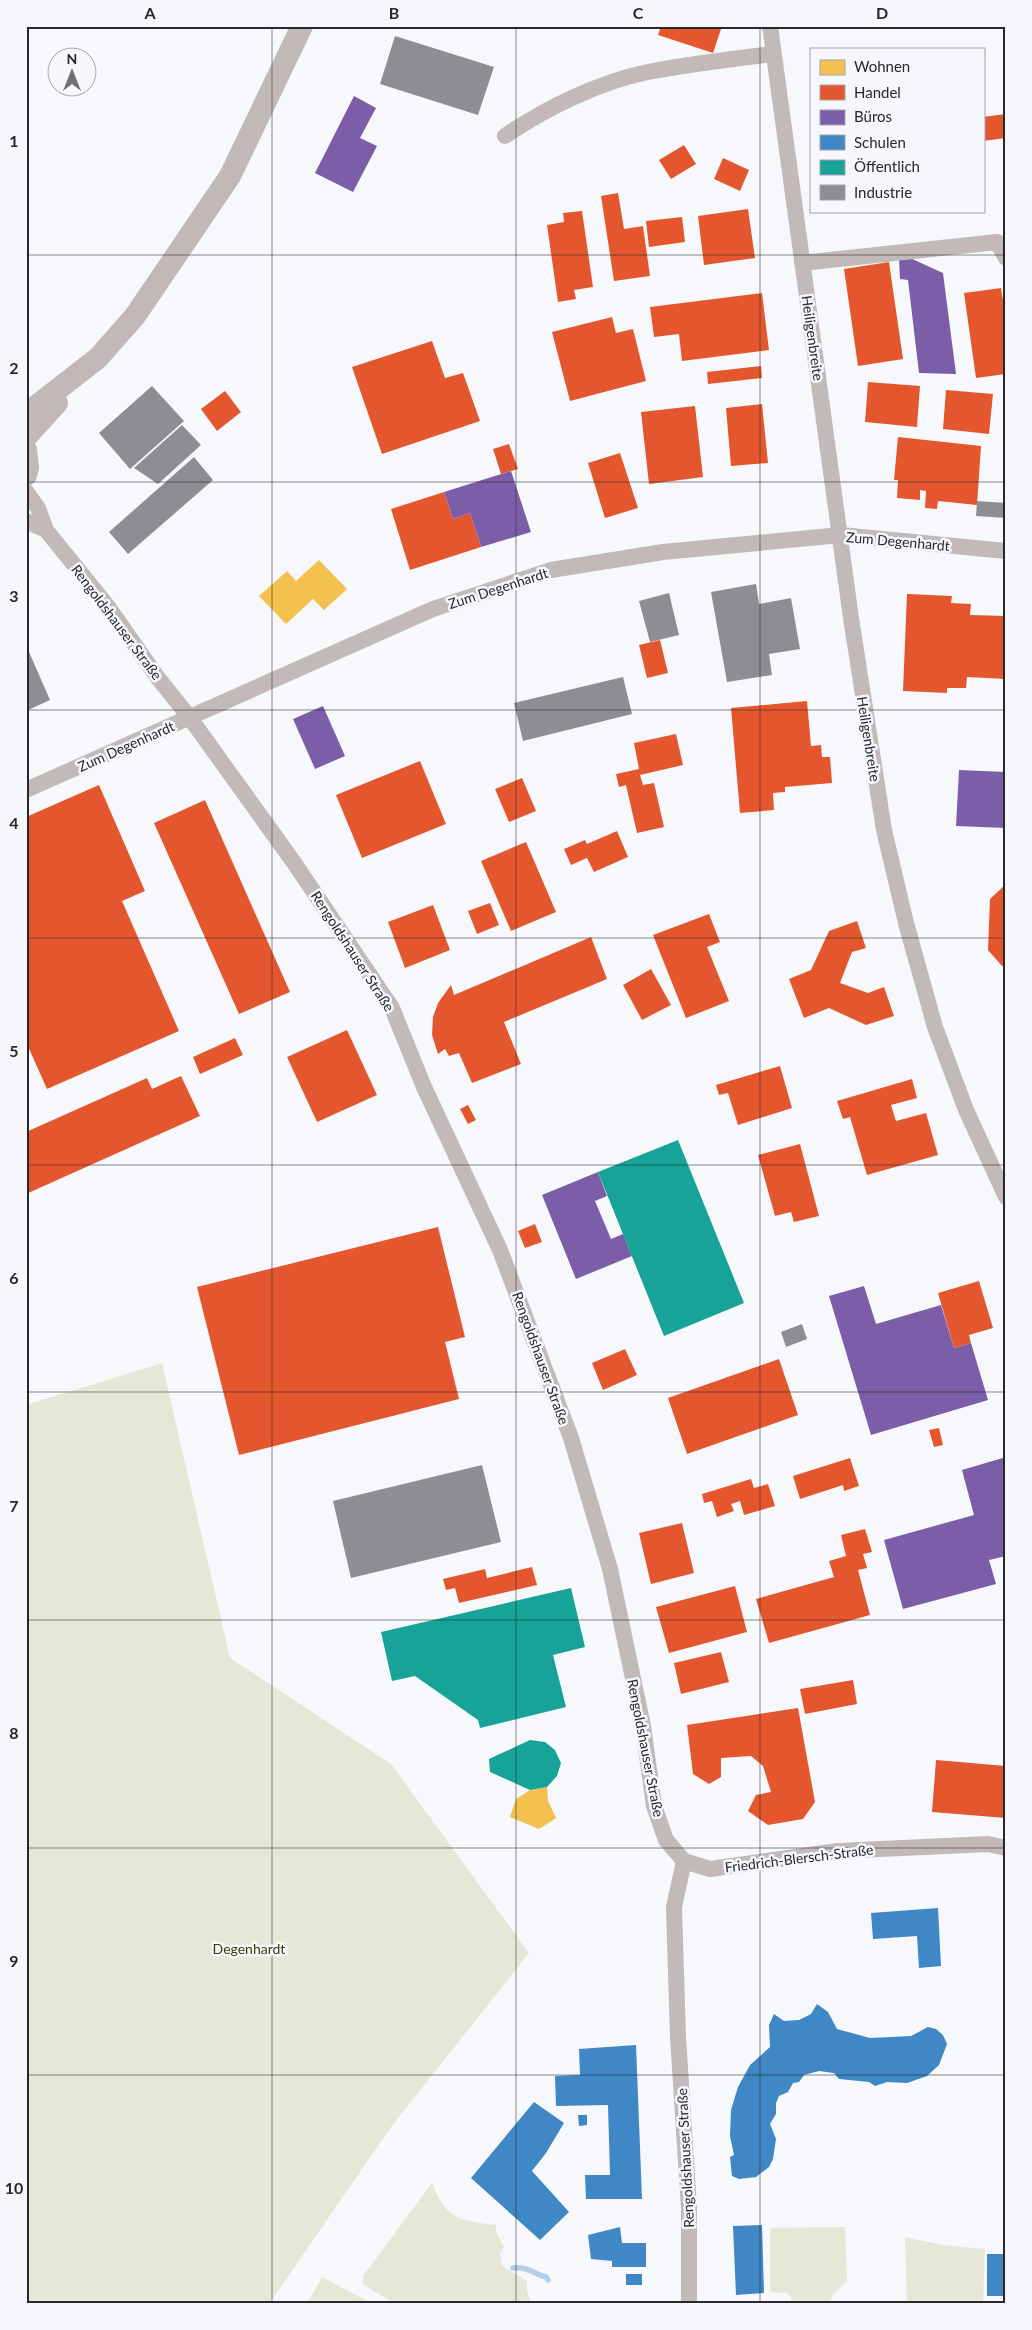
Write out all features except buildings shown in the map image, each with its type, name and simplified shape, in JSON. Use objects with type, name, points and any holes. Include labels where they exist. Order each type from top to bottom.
[{"type":"main road","points":[[26,437],[135,316],[230,176],[302,26]]},
{"type":"main road","points":[[26,414],[98,358]]},
{"type":"main road","points":[[26,450],[28,467],[26,475]]},
{"type":"street","name":"Heiligenbreite","points":[[770,26],[851,618],[882,820],[906,923],[935,1027],[966,1110],[1006,1197]]},
{"type":"street","points":[[505,136],[539,113],[584,93],[646,73],[773,54]]},
{"type":"street","points":[[802,263],[990,242],[997,242],[1006,258]]},
{"type":"street","name":"Rengoldshauser Straße","points":[[26,491],[38,508],[46,530],[109,608],[158,678],[190,718],[295,864],[392,1008],[424,1087],[500,1250],[571,1438],[610,1568],[643,1726],[654,1806],[666,1840],[684,1861],[674,1907],[678,2037],[689,2208],[689,2304]]},
{"type":"street","name":"Rengoldshauser Straße","points":[[26,521],[46,530]]},
{"type":"street","name":"Zum Degenhardt","points":[[26,790],[433,609],[551,570],[663,552],[841,536],[1006,551]]},
{"type":"street","name":"Friedrich-Blersch-Straße","points":[[684,1861],[710,1869],[838,1851],[988,1844],[1006,1848]]},
{"type":"green space","name":"Degenhardt","points":[[162,1363],[230,1658],[391,1764],[529,1953],[391,2127],[269,2304],[26,2304],[26,1405]]},
{"type":"green space","points":[[432,2183],[443,2204],[455,2216],[472,2222],[496,2225],[496,2232],[504,2247],[500,2253],[502,2266],[527,2281],[527,2290],[531,2304],[396,2304],[363,2285],[363,2276]]},
{"type":"green space","points":[[845,2227],[847,2281],[833,2295],[829,2304],[792,2304],[791,2296],[786,2293],[770,2292],[770,2228]]},
{"type":"green space","points":[[905,2237],[942,2245],[985,2249],[983,2304],[907,2304]]},
{"type":"green space","points":[[322,2277],[373,2304],[307,2304]]},
{"type":"waterway","points":[[513,2268],[526,2269],[546,2277],[548,2280]]}]
